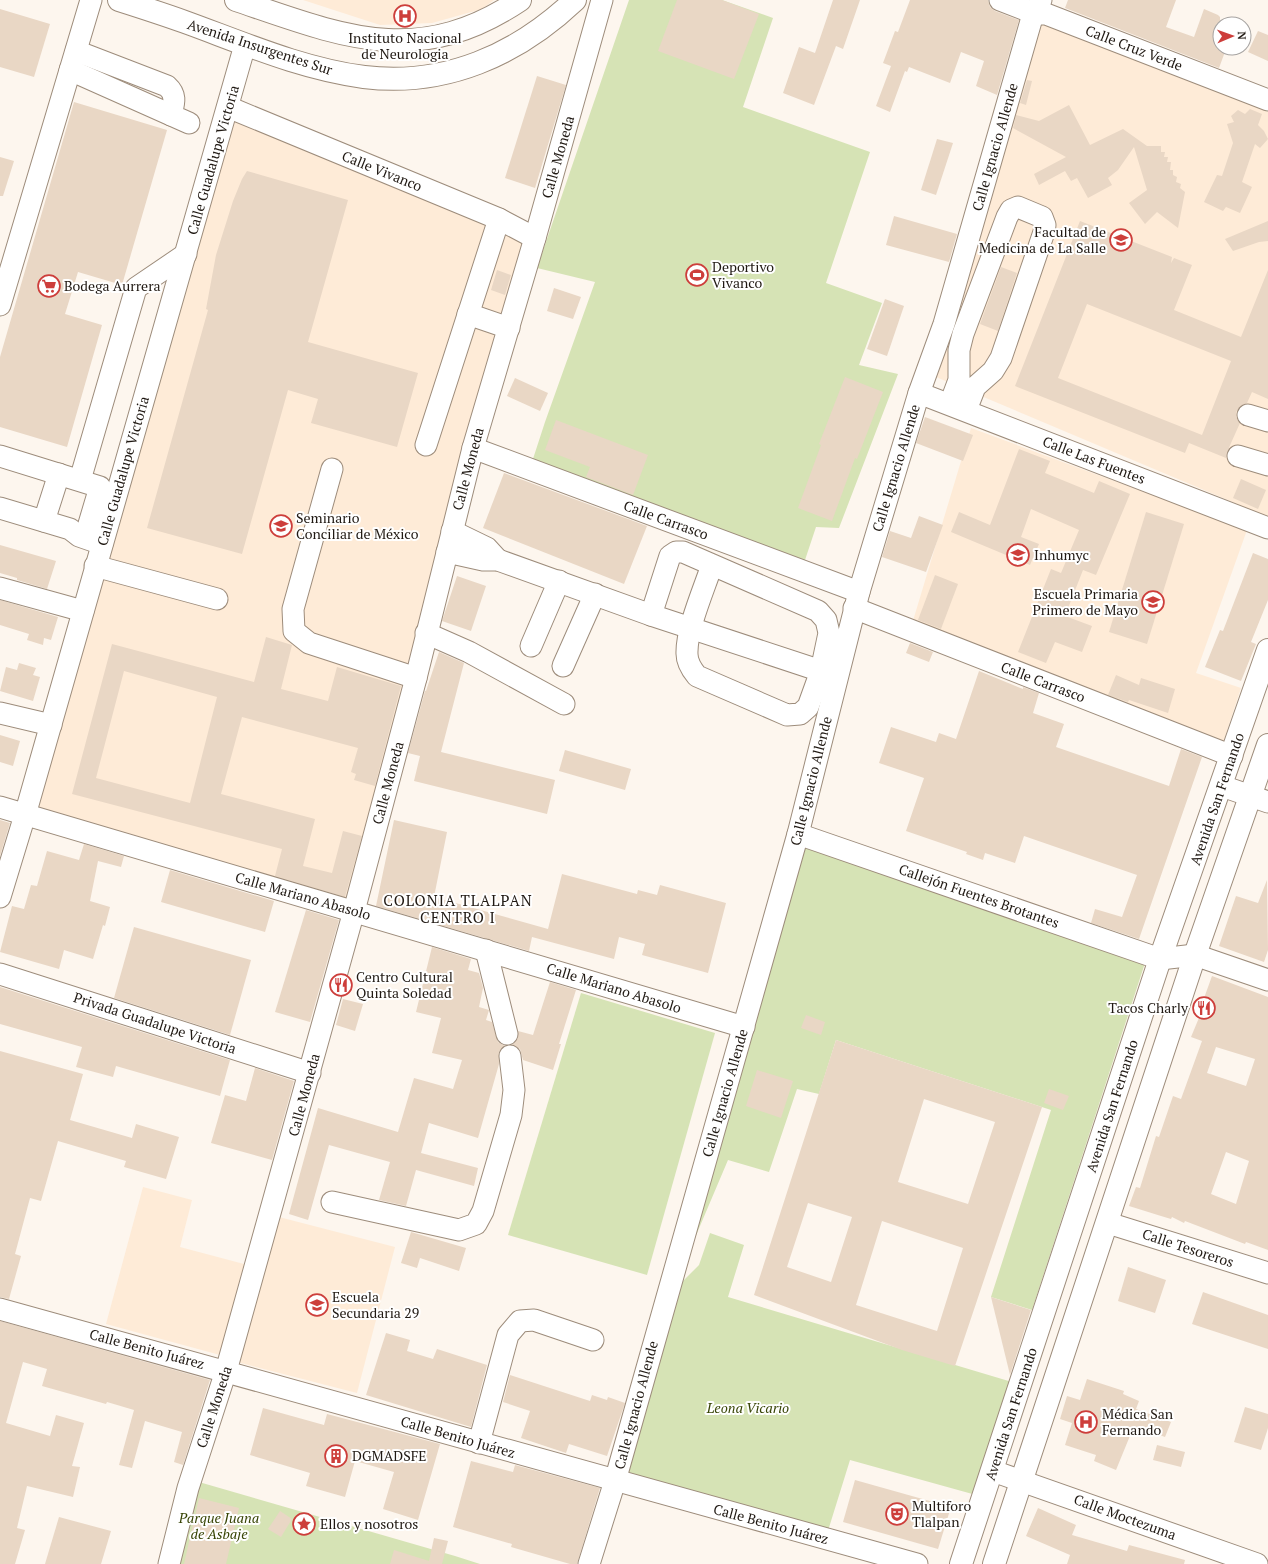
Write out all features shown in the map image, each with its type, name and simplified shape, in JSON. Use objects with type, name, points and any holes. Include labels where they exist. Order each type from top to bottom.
[{"type":"main road","name":"Avenida Insurgentes Sur","points":[[119,0],[245,45],[308,65],[342,73],[386,78],[415,78],[444,73],[497,56],[520,44],[541,30],[575,0]]},
{"type":"main road","points":[[236,0],[272,6],[344,34],[372,40],[400,42],[428,39],[456,33],[482,23],[520,0]]},
{"type":"main road","name":"Avenida San Fernando","points":[[961,1564],[993,1471],[1160,959],[1222,786],[1268,650]]},
{"type":"main road","points":[[994,1564],[1108,1223],[1195,955],[1260,799],[1268,744]]},
{"type":"street","points":[[2,292],[8,246],[70,70],[92,0]]},
{"type":"street","name":"Calle Moneda","points":[[169,1564],[188,1488],[226,1371],[310,1073],[416,678],[473,448],[535,238],[602,0]]},
{"type":"street","name":"Calle Cruz Verde","points":[[1000,0],[1038,7],[1046,14],[1268,100]]},
{"type":"street","name":"Calle Ignacio Allende","points":[[588,1564],[615,1481],[798,834],[856,600],[919,393],[944,324],[1031,21],[1038,7]]},
{"type":"street","name":"Calle Guadalupe Victoria","points":[[0,897],[4,866],[25,815],[95,566],[92,531],[186,254],[245,45]]},
{"type":"street","points":[[70,70],[180,119],[173,92],[167,86],[76,51]]},
{"type":"street","name":"Calle Vivanco","points":[[228,107],[499,218],[535,238]]},
{"type":"street","points":[[1018,207],[1042,217],[1045,225],[1044,232],[1001,358],[993,371],[975,386],[958,407],[959,350],[963,334],[1007,218],[1011,210],[1018,207]]},
{"type":"street","points":[[426,445],[499,218]]},
{"type":"street","points":[[80,480],[136,288],[186,254]]},
{"type":"street","points":[[468,314],[509,328]]},
{"type":"street","name":"Calle Las Fuentes","points":[[919,393],[1268,528]]},
{"type":"street","points":[[1248,415],[1268,421]]},
{"type":"street","name":"Calle Carrasco","points":[[473,448],[856,600],[1232,756]]},
{"type":"street","points":[[0,456],[100,487],[92,531],[44,521],[0,508]]},
{"type":"street","points":[[1238,456],[1268,465]]},
{"type":"street","points":[[332,469],[293,610],[294,631],[309,643],[416,678]]},
{"type":"street","points":[[44,521],[59,474]]},
{"type":"street","points":[[452,531],[487,548],[498,560]]},
{"type":"street","points":[[447,552],[483,560],[498,560],[651,615],[821,671]]},
{"type":"street","points":[[651,615],[670,556],[676,552],[683,552],[818,611],[826,620],[829,633],[821,671],[808,707],[800,714],[787,715],[697,676],[690,668],[687,654],[691,628],[712,565]]},
{"type":"street","points":[[95,566],[217,599]]},
{"type":"street","points":[[531,646],[559,582]]},
{"type":"street","points":[[0,588],[83,611]]},
{"type":"street","points":[[563,666],[595,594]]},
{"type":"street","points":[[426,633],[469,652],[564,704]]},
{"type":"street","points":[[0,713],[51,725]]},
{"type":"street","points":[[1222,786],[1260,799]]},
{"type":"street","name":"Calle Mariano Abasolo","points":[[0,807],[744,1027]]},
{"type":"street","name":"Callejón Fuentes Brotantes","points":[[798,834],[1160,959]]},
{"type":"street","points":[[486,950],[507,1034]]},
{"type":"street","points":[[1160,959],[1195,955],[1268,980]]},
{"type":"street","name":"Privada Guadalupe Victoria","points":[[0,974],[310,1073]]},
{"type":"street","points":[[332,1202],[388,1216],[459,1230],[476,1224],[483,1210],[511,1115],[514,1090],[510,1056]]},
{"type":"street","name":"Calle Tesoreros","points":[[1108,1223],[1268,1273]]},
{"type":"street","name":"Calle Benito Juárez","points":[[0,1309],[917,1564]]},
{"type":"street","points":[[479,1443],[508,1335],[520,1321],[534,1320],[593,1340]]},
{"type":"street","name":"Calle Moctezuma","points":[[993,1471],[1023,1480],[1257,1564]]},
{"type":"street","points":[[1264,1564],[1268,1551]]},
{"type":"shaded area","name":"Instituto Nacional de Neurologia","points":[[303,0],[494,0],[482,9],[432,23],[380,25]]},
{"type":"shaded area","name":"Facultad de Medicina de La Salle","points":[[1044,17],[1268,103],[1268,517],[936,377],[1035,24]]},
{"type":"shaded area","name":"Seminario Conciliar de México","points":[[234,120],[525,240],[346,906],[29,811]]},
{"type":"shaded area","points":[[971,428],[1247,530],[1196,673],[1241,688],[1221,749],[912,624]]},
{"type":"shaded area","points":[[143,1187],[192,1200],[180,1247],[244,1264],[220,1355],[106,1324]]},
{"type":"shaded area","name":"Escuela Secundaria 29","points":[[279,1217],[395,1247],[357,1393],[237,1362]]},
{"type":"green space","name":"Deportivo Vivanco","points":[[629,0],[722,0],[773,18],[743,107],[870,152],[826,283],[882,303],[859,365],[898,374],[839,528],[816,527],[805,560],[531,465],[595,282],[537,268]]},
{"type":"green space","name":"Leona Vicario","points":[[805,841],[1145,963],[1032,1310],[991,1297],[1051,1110],[836,1040],[819,1094],[797,1089],[769,1172],[728,1160],[672,1292],[699,1265],[710,1233],[744,1245],[728,1297],[1012,1382],[976,1495],[850,1460],[827,1534],[622,1477],[678,1294],[671,1293],[716,1156]]},
{"type":"green space","points":[[581,993],[715,1033],[647,1275],[508,1235]]},
{"type":"green space","name":"Parque Juana de Asbaje","points":[[192,1480],[455,1556],[480,1564],[172,1564]]},
{"type":"building","points":[[677,0],[722,0],[759,14],[734,79],[658,51]]},
{"type":"building","points":[[833,0],[860,0],[843,49],[836,46],[814,105],[783,93],[799,47],[815,53]]},
{"type":"building","points":[[910,0],[988,0],[990,7],[995,11],[1019,20],[997,95],[976,86],[984,61],[961,52],[950,83],[909,67],[907,72],[905,71],[890,112],[876,106],[891,66],[883,63],[895,31],[898,32]]},
{"type":"building","points":[[1068,0],[1176,0],[1166,27],[1194,37],[1204,9],[1218,15],[1219,16],[1212,16],[1212,56],[1223,56],[1219,68],[1065,8]]},
{"type":"building","points":[[0,9],[50,24],[34,77],[0,67]]},
{"type":"building","points":[[1258,31],[1268,35],[1268,61],[1252,54],[1252,44]]},
{"type":"building","points":[[537,76],[566,85],[535,188],[505,178]]},
{"type":"building","points":[[1027,80],[1032,81],[1026,105],[1020,103]]},
{"type":"building","points":[[74,102],[167,130],[122,285],[78,272],[65,314],[102,325],[67,447],[0,427],[0,357]]},
{"type":"building","points":[[1069,105],[1090,145],[1123,129],[1147,146],[1161,146],[1161,152],[1165,152],[1164,157],[1168,157],[1167,162],[1171,162],[1170,170],[1173,170],[1173,175],[1177,177],[1176,182],[1181,184],[1180,188],[1185,192],[1178,228],[1157,212],[1145,224],[1129,203],[1147,190],[1134,147],[1118,170],[1108,178],[1112,185],[1088,198],[1077,178],[1071,181],[1065,171],[1039,185],[1034,174],[1066,157],[1013,128],[1016,115],[1039,121]]},
{"type":"building","points":[[1250,109],[1262,114],[1258,125],[1264,131],[1268,139],[1260,148],[1255,144],[1242,182],[1252,187],[1240,213],[1226,207],[1223,211],[1204,202],[1217,175],[1222,176],[1233,143],[1227,124],[1234,122],[1231,116],[1238,110],[1245,114]]},
{"type":"building","points":[[937,139],[953,143],[936,195],[921,190]]},
{"type":"building","points":[[0,157],[14,161],[3,196],[0,196]]},
{"type":"building","points":[[247,171],[348,200],[308,342],[418,373],[397,447],[311,423],[318,399],[288,390],[242,554],[147,528],[208,310],[206,309],[216,255],[233,201]]},
{"type":"building","points":[[894,216],[957,234],[949,262],[886,245]]},
{"type":"building","points":[[1080,221],[1172,257],[1171,263],[1174,258],[1192,265],[1174,310],[1241,337],[1268,270],[1268,399],[1252,392],[1247,403],[1240,407],[1236,412],[1236,417],[1240,423],[1227,452],[1226,458],[1189,443],[1185,453],[1015,386]],"holes":[[[1087,304],[1231,361],[1202,435],[1058,378]]]},
{"type":"building","points":[[1268,221],[1268,241],[1259,242],[1233,251],[1225,239]]},
{"type":"building","points":[[1001,267],[1017,273],[998,331],[980,324]]},
{"type":"building","points":[[497,270],[511,275],[505,295],[491,290]]},
{"type":"building","points":[[554,288],[581,297],[573,319],[547,311]]},
{"type":"building","points":[[885,299],[904,306],[887,356],[867,349]]},
{"type":"building","points":[[845,377],[883,392],[857,459],[855,458],[832,521],[798,508],[821,445],[819,444]]},
{"type":"building","points":[[515,378],[548,393],[540,411],[507,396]]},
{"type":"building","points":[[925,417],[973,435],[963,461],[916,443]]},
{"type":"building","points":[[556,420],[648,455],[633,495],[586,477],[590,467],[545,450]]},
{"type":"building","points":[[1019,449],[1050,461],[1045,473],[1094,493],[1099,481],[1130,494],[1096,575],[1083,570],[1065,616],[1092,626],[1082,652],[1055,642],[1046,663],[1018,652],[1051,569],[1061,573],[1079,530],[1031,509],[1021,537],[1039,544],[1030,565],[951,532],[959,512],[990,525]]},
{"type":"building","points":[[504,473],[647,526],[624,584],[483,528]]},
{"type":"building","points":[[1241,479],[1266,490],[1258,509],[1233,498]]},
{"type":"building","points":[[1146,512],[1184,524],[1147,644],[1109,632]]},
{"type":"building","points":[[919,516],[943,525],[926,572],[882,557],[890,531],[911,538]]},
{"type":"building","points":[[0,545],[56,561],[47,589],[0,573]]},
{"type":"building","points":[[1253,553],[1268,559],[1268,600],[1251,642],[1256,644],[1241,681],[1205,667],[1220,630],[1223,631]]},
{"type":"building","points":[[935,575],[958,584],[941,629],[918,620]]},
{"type":"building","points":[[457,576],[486,586],[471,631],[442,621]]},
{"type":"building","points":[[0,600],[58,617],[51,640],[44,638],[43,645],[27,640],[29,634],[0,625]]},
{"type":"building","points":[[266,637],[292,645],[281,689],[328,701],[337,667],[401,686],[375,786],[354,780],[356,774],[351,772],[358,748],[242,717],[221,794],[315,819],[303,866],[332,873],[343,831],[362,836],[345,897],[275,876],[282,849],[72,794],[112,644],[254,682]],"holes":[[[124,671],[217,697],[190,803],[96,778]]]},
{"type":"building","points":[[910,643],[933,652],[929,662],[906,653]]},
{"type":"building","points":[[439,652],[464,663],[441,752],[555,780],[547,814],[414,781],[420,756],[408,753],[425,691]]},
{"type":"building","points":[[19,663],[36,668],[33,675],[40,677],[33,701],[0,691],[6,667],[17,670]]},
{"type":"building","points":[[979,671],[1023,689],[1023,687],[1039,693],[1033,713],[1064,724],[1056,747],[1169,786],[1181,749],[1202,757],[1139,939],[1091,923],[1095,909],[1122,917],[1137,875],[1024,836],[1015,863],[985,853],[983,860],[966,854],[967,852],[906,831],[924,778],[879,763],[891,727],[936,742],[939,733],[956,739]]},
{"type":"building","points":[[1116,675],[1139,685],[1141,678],[1175,689],[1168,713],[1129,700],[1128,702],[1108,695]]},
{"type":"building","points":[[0,735],[20,741],[13,766],[0,762]]},
{"type":"building","points":[[565,750],[631,769],[625,790],[559,771]]},
{"type":"building","points":[[0,820],[10,823],[0,856]]},
{"type":"building","points":[[394,820],[447,832],[434,897],[548,929],[562,874],[637,894],[638,890],[657,895],[660,885],[726,903],[708,973],[642,955],[645,944],[619,937],[614,959],[532,937],[529,951],[376,906]]},
{"type":"building","points":[[84,844],[124,856],[121,867],[98,861],[90,901],[110,907],[93,959],[64,950],[59,969],[0,952],[12,906],[24,909],[31,885],[37,886],[47,851],[79,860]]},
{"type":"building","points":[[170,870],[274,901],[265,932],[161,902]]},
{"type":"building","points":[[1267,880],[1268,950],[1264,962],[1219,946],[1236,896],[1258,903]]},
{"type":"building","points":[[306,910],[339,920],[310,1022],[275,1012]]},
{"type":"building","points":[[134,927],[251,960],[230,1035],[114,998]]},
{"type":"building","points":[[432,947],[471,959],[468,970],[479,973],[483,988],[479,1007],[489,1010],[486,1020],[492,1022],[498,1042],[505,1046],[499,1052],[499,1064],[478,1138],[429,1123],[421,1153],[478,1168],[474,1186],[416,1170],[406,1206],[379,1200],[390,1162],[329,1145],[308,1220],[289,1214],[318,1108],[398,1132],[414,1078],[453,1089],[462,1060],[432,1053],[441,1018],[416,1012]]},
{"type":"building","points":[[1212,976],[1268,997],[1268,1250],[1246,1242],[1245,1244],[1185,1221],[1184,1223],[1172,1217],[1171,1219],[1129,1206],[1136,1187],[1140,1188],[1156,1136],[1159,1137],[1173,1096],[1181,1099],[1202,1041],[1191,1037],[1201,1013],[1198,1012],[1202,1000],[1203,1001]],"holes":[[[1216,1047],[1255,1059],[1246,1086],[1207,1073]],[[1226,1152],[1249,1161],[1236,1204],[1211,1194]]]},
{"type":"building","points":[[550,982],[576,990],[559,1044],[561,1044],[553,1070],[523,1060],[520,1049],[512,1045],[518,1038],[518,1031],[533,1035]]},
{"type":"building","points":[[0,987],[230,1060],[220,1096],[116,1066],[113,1077],[76,1067],[82,1047],[0,1024]]},
{"type":"building","points":[[343,999],[363,1004],[355,1031],[336,1025]]},
{"type":"building","points":[[806,1015],[825,1022],[821,1035],[801,1028]]},
{"type":"building","points":[[836,1040],[1042,1107],[955,1366],[902,1350],[754,1295]],"holes":[[[924,1099],[995,1122],[968,1204],[898,1182]],[[808,1203],[852,1217],[831,1282],[787,1267]],[[882,1221],[963,1248],[937,1331],[856,1305]]]},
{"type":"building","points":[[0,1051],[83,1074],[70,1120],[132,1138],[136,1124],[179,1137],[166,1179],[124,1167],[126,1161],[58,1141],[41,1201],[30,1198],[15,1254],[21,1256],[9,1299],[0,1297]]},
{"type":"building","points":[[255,1068],[294,1081],[272,1160],[211,1143],[225,1095],[246,1101]]},
{"type":"building","points":[[757,1070],[793,1081],[781,1118],[746,1106]]},
{"type":"building","points":[[1049,1089],[1069,1096],[1063,1110],[1044,1103]]},
{"type":"building","points":[[411,1232],[466,1248],[459,1271],[420,1258],[417,1268],[401,1263]]},
{"type":"building","points":[[1128,1267],[1166,1280],[1155,1313],[1118,1301]]},
{"type":"building","points":[[1203,1292],[1268,1315],[1268,1349],[1192,1324]]},
{"type":"building","points":[[991,1297],[1031,1310],[1010,1375]]},
{"type":"building","points":[[0,1321],[210,1380],[183,1465],[174,1462],[182,1432],[145,1421],[132,1468],[119,1465],[134,1410],[107,1402],[106,1404],[42,1386],[47,1369],[23,1362],[6,1423],[50,1436],[56,1415],[84,1423],[72,1466],[80,1467],[73,1497],[27,1486],[17,1528],[25,1530],[15,1564],[0,1564]]},
{"type":"building","points":[[386,1333],[410,1340],[407,1351],[433,1359],[437,1349],[487,1365],[471,1427],[366,1395]]},
{"type":"building","points":[[510,1375],[590,1401],[592,1395],[607,1400],[608,1397],[625,1403],[607,1456],[569,1444],[566,1453],[521,1438],[530,1411],[503,1402]]},
{"type":"building","points":[[1087,1379],[1124,1391],[1123,1394],[1139,1401],[1136,1409],[1171,1422],[1165,1437],[1134,1426],[1116,1470],[1094,1461],[1096,1455],[1065,1445],[1072,1423],[1060,1419],[1067,1396],[1080,1400]]},
{"type":"building","points":[[1245,1407],[1268,1414],[1268,1428],[1261,1450],[1234,1442]]},
{"type":"building","points":[[263,1408],[324,1425],[327,1414],[440,1444],[418,1520],[383,1509],[394,1472],[355,1461],[345,1497],[306,1486],[310,1473],[250,1455]]},
{"type":"building","points":[[1157,1445],[1185,1452],[1181,1467],[1153,1460]]},
{"type":"building","points":[[471,1461],[513,1472],[515,1465],[600,1488],[577,1564],[570,1564],[511,1547],[512,1544],[453,1527]]},
{"type":"building","name":"Multiforo Tlalpan","points":[[855,1480],[951,1507],[938,1549],[843,1522]]},
{"type":"building","points":[[199,1498],[239,1508],[226,1564],[184,1564]]},
{"type":"building","points":[[1038,1508],[1076,1525],[1072,1535],[1127,1551],[1129,1545],[1185,1560],[1184,1564],[1067,1564],[1070,1555],[1026,1536]]},
{"type":"building","points":[[280,1511],[292,1519],[281,1537],[268,1529]]},
{"type":"building","points":[[59,1517],[111,1531],[101,1564],[45,1564]]},
{"type":"building","points":[[434,1538],[448,1541],[442,1564],[390,1564],[394,1550],[429,1561]]},
{"type":"place","name":"Instituto Nacional de Neurologia","points":[[405,16]]},
{"type":"place","name":"Facultad de Medicina de La Salle","points":[[1121,240]]},
{"type":"place","name":"Deportivo Vivanco","points":[[697,275]]},
{"type":"place","name":"Bodega Aurrera","points":[[49,286]]},
{"type":"place","name":"Seminario Conciliar de México","points":[[281,526]]},
{"type":"place","name":"Inhumyc","points":[[1018,555]]},
{"type":"place","name":"Escuela Primaria Primero de Mayo","points":[[1153,602]]},
{"type":"place","name":"Centro Cultural Quinta Soledad","points":[[341,985]]},
{"type":"place","name":"Tacos Charly","points":[[1204,1008]]},
{"type":"place","name":"Escuela Secundaria 29","points":[[317,1305]]},
{"type":"place","name":"Médica San Fernando","points":[[1086,1422]]},
{"type":"place","name":"DGMADSFE","points":[[336,1456]]},
{"type":"place","name":"Multiforo Tlalpan","points":[[897,1514]]},
{"type":"place","name":"Ellos y nosotros","points":[[304,1524]]},
{"type":"district","name":"COLONIA TLALPAN CENTRO I","points":[[458,910]]}]
